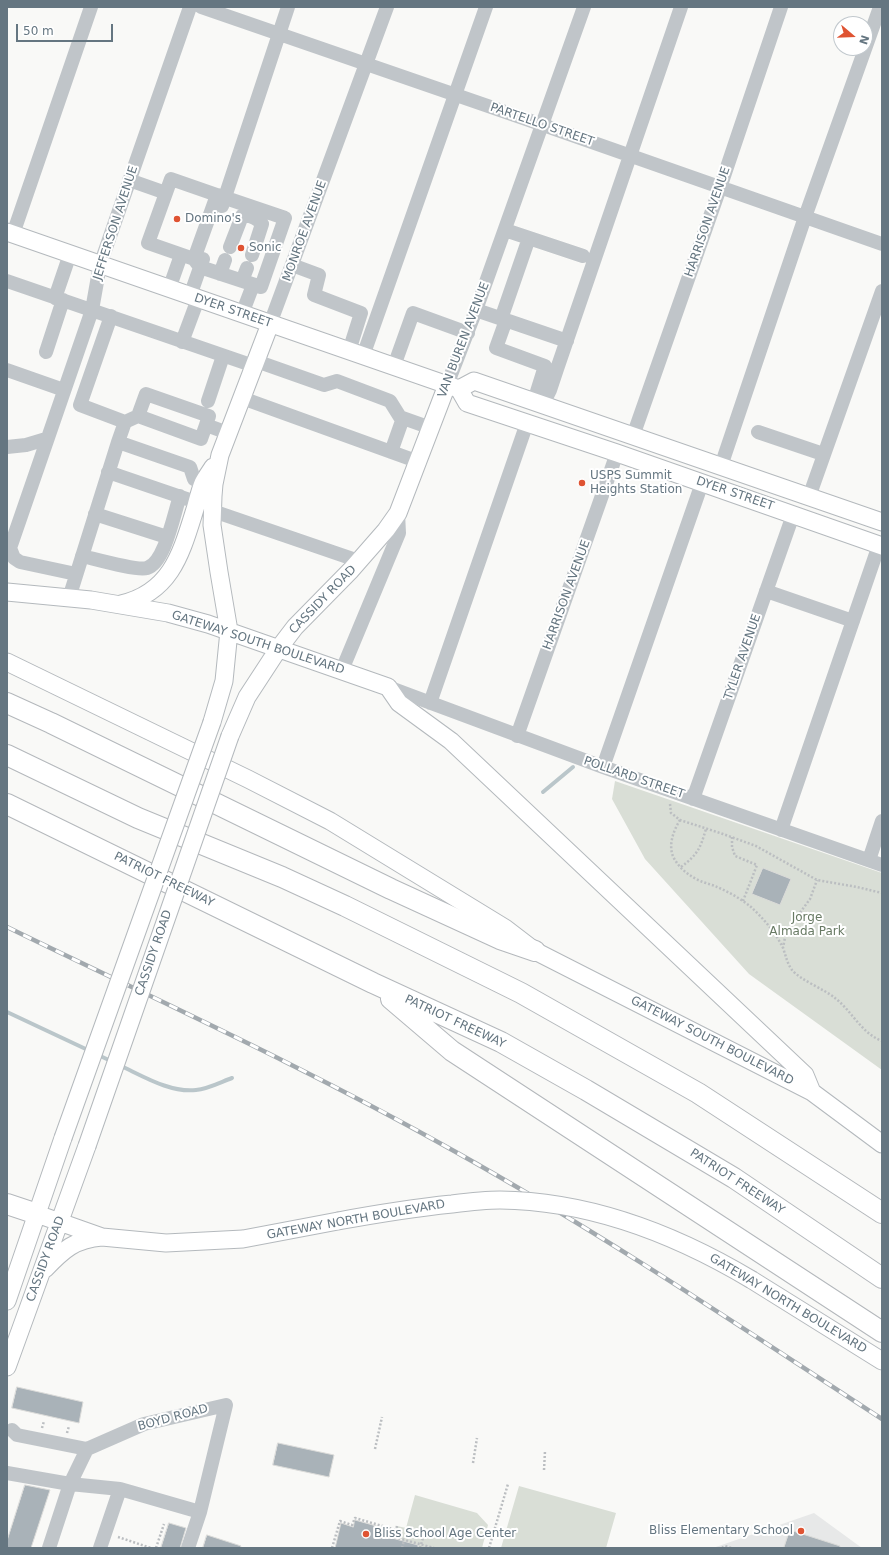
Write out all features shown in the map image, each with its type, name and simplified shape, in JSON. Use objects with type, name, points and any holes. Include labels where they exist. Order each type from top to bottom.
[{"type":"highway","points":[[7,704],[51,723],[391,889],[500,939],[534,952]]},
{"type":"highway","points":[[7,755],[138,818],[282,877],[345,906],[521,993],[698,1094],[882,1214]]},
{"type":"highway","name":"PATRIOT FREEWAY","points":[[7,804],[373,983],[501,1042],[586,1090],[734,1178],[882,1278]]},
{"type":"highway","points":[[373,983],[452,1051],[882,1332]]},
{"type":"highway","points":[[7,1204],[37,1214]]},
{"type":"main road","name":"DYER STREET","points":[[10,233],[453,387],[467,402],[881,545]]},
{"type":"main road","name":"MONROE AVENUE","points":[[220,455],[270,324]]},
{"type":"main road","name":"DYER STREET","points":[[453,387],[474,381],[882,522]]},
{"type":"main road","name":"VAN BUREN AVENUE","points":[[398,513],[431,428],[453,387]]},
{"type":"main road","points":[[119,604],[142,597],[166,578],[173,568],[181,553],[203,483],[220,455]]},
{"type":"main road","name":"CASSIDY ROAD","points":[[7,1301],[212,722],[224,681],[229,631],[212,525],[213,496],[220,455]]},
{"type":"main road","points":[[700,482],[713,480],[743,487],[792,504],[801,504],[809,497]]},
{"type":"main road","name":"CASSIDY ROAD","points":[[7,1367],[39,1275],[87,1146],[230,736],[247,697],[279,648],[295,627],[359,561],[386,530],[398,513]]},
{"type":"main road","name":"GATEWAY SOUTH BOULEVARD","points":[[7,592],[119,604],[168,613],[229,631],[388,687]]},
{"type":"main road","name":"GATEWAY SOUTH BOULEVARD","points":[[7,662],[248,778],[330,821],[505,928],[534,952],[812,1092],[882,1144]]},
{"type":"main road","points":[[388,687],[399,704],[436,729],[456,745],[805,1075],[812,1092]]},
{"type":"main road","name":"GATEWAY NORTH BOULEVARD","points":[[37,1214],[102,1237],[166,1243],[204,1242],[265,1235],[400,1210],[476,1201],[527,1201],[574,1207],[610,1216],[647,1228],[705,1254],[752,1280],[882,1361]]},
{"type":"main road","points":[[39,1275],[61,1252],[73,1244],[88,1238],[102,1237]]},
{"type":"street","points":[[10,233],[91,7]]},
{"type":"street","name":"JEFFERSON AVENUE","points":[[76,574],[20,562],[14,558],[10,548],[46,439],[92,310],[100,265],[190,7]]},
{"type":"street","name":"PARTELLO STREET","points":[[201,7],[882,244]]},
{"type":"street","points":[[170,289],[192,260],[221,196],[288,7]]},
{"type":"street","name":"MONROE AVENUE","points":[[270,324],[387,7]]},
{"type":"street","points":[[356,354],[455,95],[486,7]]},
{"type":"street","name":"VAN BUREN AVENUE","points":[[453,387],[468,333],[584,7]]},
{"type":"street","points":[[538,402],[550,390],[551,368],[567,341],[681,7]]},
{"type":"street","name":"HARRISON AVENUE","points":[[633,436],[782,7]]},
{"type":"street","points":[[721,466],[805,217],[880,7]]},
{"type":"street","points":[[242,314],[252,284],[280,231],[285,218],[171,179],[148,243],[192,260],[220,274],[252,284]]},
{"type":"street","points":[[129,180],[166,193]]},
{"type":"street","points":[[220,274],[242,216],[247,215],[258,219],[262,224],[249,261],[252,284]]},
{"type":"street","points":[[505,230],[583,256]]},
{"type":"street","points":[[280,231],[302,239]]},
{"type":"street","points":[[529,238],[496,348],[551,368]]},
{"type":"street","points":[[46,352],[70,254]]},
{"type":"street","points":[[182,342],[194,297],[192,260]]},
{"type":"street","points":[[292,265],[319,275],[314,295],[361,314],[356,354]]},
{"type":"street","points":[[7,281],[223,356],[324,385],[337,381],[390,401],[400,417],[431,428]]},
{"type":"street","points":[[809,497],[882,291]]},
{"type":"street","points":[[476,310],[567,341]]},
{"type":"street","points":[[394,366],[413,313],[468,333]]},
{"type":"street","points":[[80,405],[111,316]]},
{"type":"street","points":[[208,401],[223,356]]},
{"type":"street","points":[[7,370],[62,394],[80,405],[125,422],[138,416],[201,439],[209,416],[146,394],[138,416]]},
{"type":"street","points":[[242,398],[419,462]]},
{"type":"street","points":[[391,452],[403,418]]},
{"type":"street","points":[[69,598],[125,422]]},
{"type":"street","points":[[430,703],[527,423]]},
{"type":"street","points":[[206,426],[228,433]]},
{"type":"street","points":[[758,432],[824,454]]},
{"type":"street","points":[[7,448],[26,445],[46,439]]},
{"type":"street","points":[[118,442],[190,467],[194,479],[203,483]]},
{"type":"street","name":"HARRISON AVENUE","points":[[517,736],[617,453]]},
{"type":"street","points":[[108,472],[197,502]]},
{"type":"street","points":[[603,768],[700,482]]},
{"type":"street","points":[[82,556],[136,568],[146,568],[156,563],[162,552],[180,496]]},
{"type":"street","points":[[212,511],[359,561]]},
{"type":"street","name":"VAN BUREN AVENUE","points":[[342,670],[399,533],[398,513]]},
{"type":"street","points":[[95,514],[167,537]]},
{"type":"street","name":"TYLER AVENUE","points":[[693,799],[793,515]]},
{"type":"street","points":[[781,830],[853,621],[881,545]]},
{"type":"street","points":[[766,591],[853,621]]},
{"type":"street","name":"POLLARD STREET","points":[[388,687],[603,768],[875,863]]},
{"type":"street","points":[[875,863],[882,822]]},
{"type":"street","name":"BOYD ROAD","points":[[87,1449],[144,1424],[226,1405],[200,1512]]},
{"type":"street","points":[[12,1430],[17,1435],[87,1449],[70,1484],[49,1548]]},
{"type":"street","points":[[7,1473],[70,1484],[120,1489],[200,1512],[188,1548]]},
{"type":"street","points":[[100,1548],[120,1489]]},
{"type":"path","points":[[672,800],[670,810],[671,813],[680,820],[732,837],[764,850],[817,880],[857,886],[882,893]]},
{"type":"path","points":[[680,820],[673,836],[671,846],[674,859],[681,867],[690,876],[704,883],[717,887],[743,901],[757,912],[783,948],[788,965],[794,972],[835,998],[866,1031],[882,1041]]},
{"type":"path","points":[[681,867],[695,856],[702,845],[706,829]]},
{"type":"path","points":[[732,837],[732,847],[735,856],[757,865],[743,901]]},
{"type":"path","points":[[783,948],[786,932],[810,899],[817,880]]},
{"type":"path","points":[[772,931],[786,932]]},
{"type":"path","points":[[376,1449],[382,1417]]},
{"type":"path","points":[[473,1463],[477,1438]]},
{"type":"path","points":[[544,1470],[545,1451]]},
{"type":"path","points":[[489,1548],[508,1484]]},
{"type":"path","points":[[332,1548],[340,1521],[352,1525],[354,1518],[396,1530]]},
{"type":"path","points":[[156,1548],[164,1524]]},
{"type":"path","points":[[397,1526],[394,1537],[421,1546],[434,1548]]},
{"type":"path","points":[[421,1546],[425,1531]]},
{"type":"path","points":[[105,1533],[151,1548]]},
{"type":"path","points":[[402,1548],[404,1540]]},
{"type":"path","points":[[722,1548],[725,1546],[731,1548]]},
{"type":"shaded area","name":"Bliss Elementary School","points":[[814,1513],[862,1548],[713,1548]]},
{"type":"green space","name":"Jorge Almada Park","points":[[615,781],[882,873],[882,1070],[749,974],[645,859],[612,799]]},
{"type":"green space","points":[[519,1486],[616,1513],[606,1548],[501,1548]]},
{"type":"green space","points":[[415,1495],[477,1513],[488,1525],[482,1548],[402,1548],[404,1540],[394,1537],[397,1526],[406,1528]]},
{"type":"building","points":[[763,868],[791,879],[780,905],[752,894]]},
{"type":"building","points":[[17,1387],[83,1402],[79,1423],[12,1408]]},
{"type":"building","points":[[278,1443],[334,1455],[329,1477],[273,1465]]},
{"type":"building","points":[[25,1485],[50,1490],[31,1548],[7,1548],[7,1541]]},
{"type":"building","name":"Bliss School Age Center","points":[[355,1520],[394,1531],[392,1538],[418,1545],[418,1548],[335,1548],[341,1523],[353,1527]]},
{"type":"building","points":[[169,1523],[186,1528],[180,1548],[161,1548]]},
{"type":"building","points":[[790,1530],[840,1546],[840,1548],[784,1548]]},
{"type":"building","points":[[207,1535],[241,1546],[240,1548],[203,1548]]},
{"type":"waterway","points":[[543,792],[573,767]]},
{"type":"waterway","points":[[7,1012],[90,1051]]},
{"type":"waterway","points":[[98,1055],[111,1061]]},
{"type":"waterway","points":[[119,1065],[147,1079],[176,1089],[196,1090],[232,1078]]},
{"type":"railway","points":[[7,927],[288,1063],[454,1151],[509,1182],[617,1248],[882,1419]]},
{"type":"place","name":"Domino's","points":[[177,219]]},
{"type":"place","name":"Sonic","points":[[241,248]]},
{"type":"place","name":"USPS Summit Heights Station","points":[[582,483]]},
{"type":"place","name":"Bliss Elementary School","points":[[801,1531]]},
{"type":"place","name":"Bliss School Age Center","points":[[366,1534]]}]
